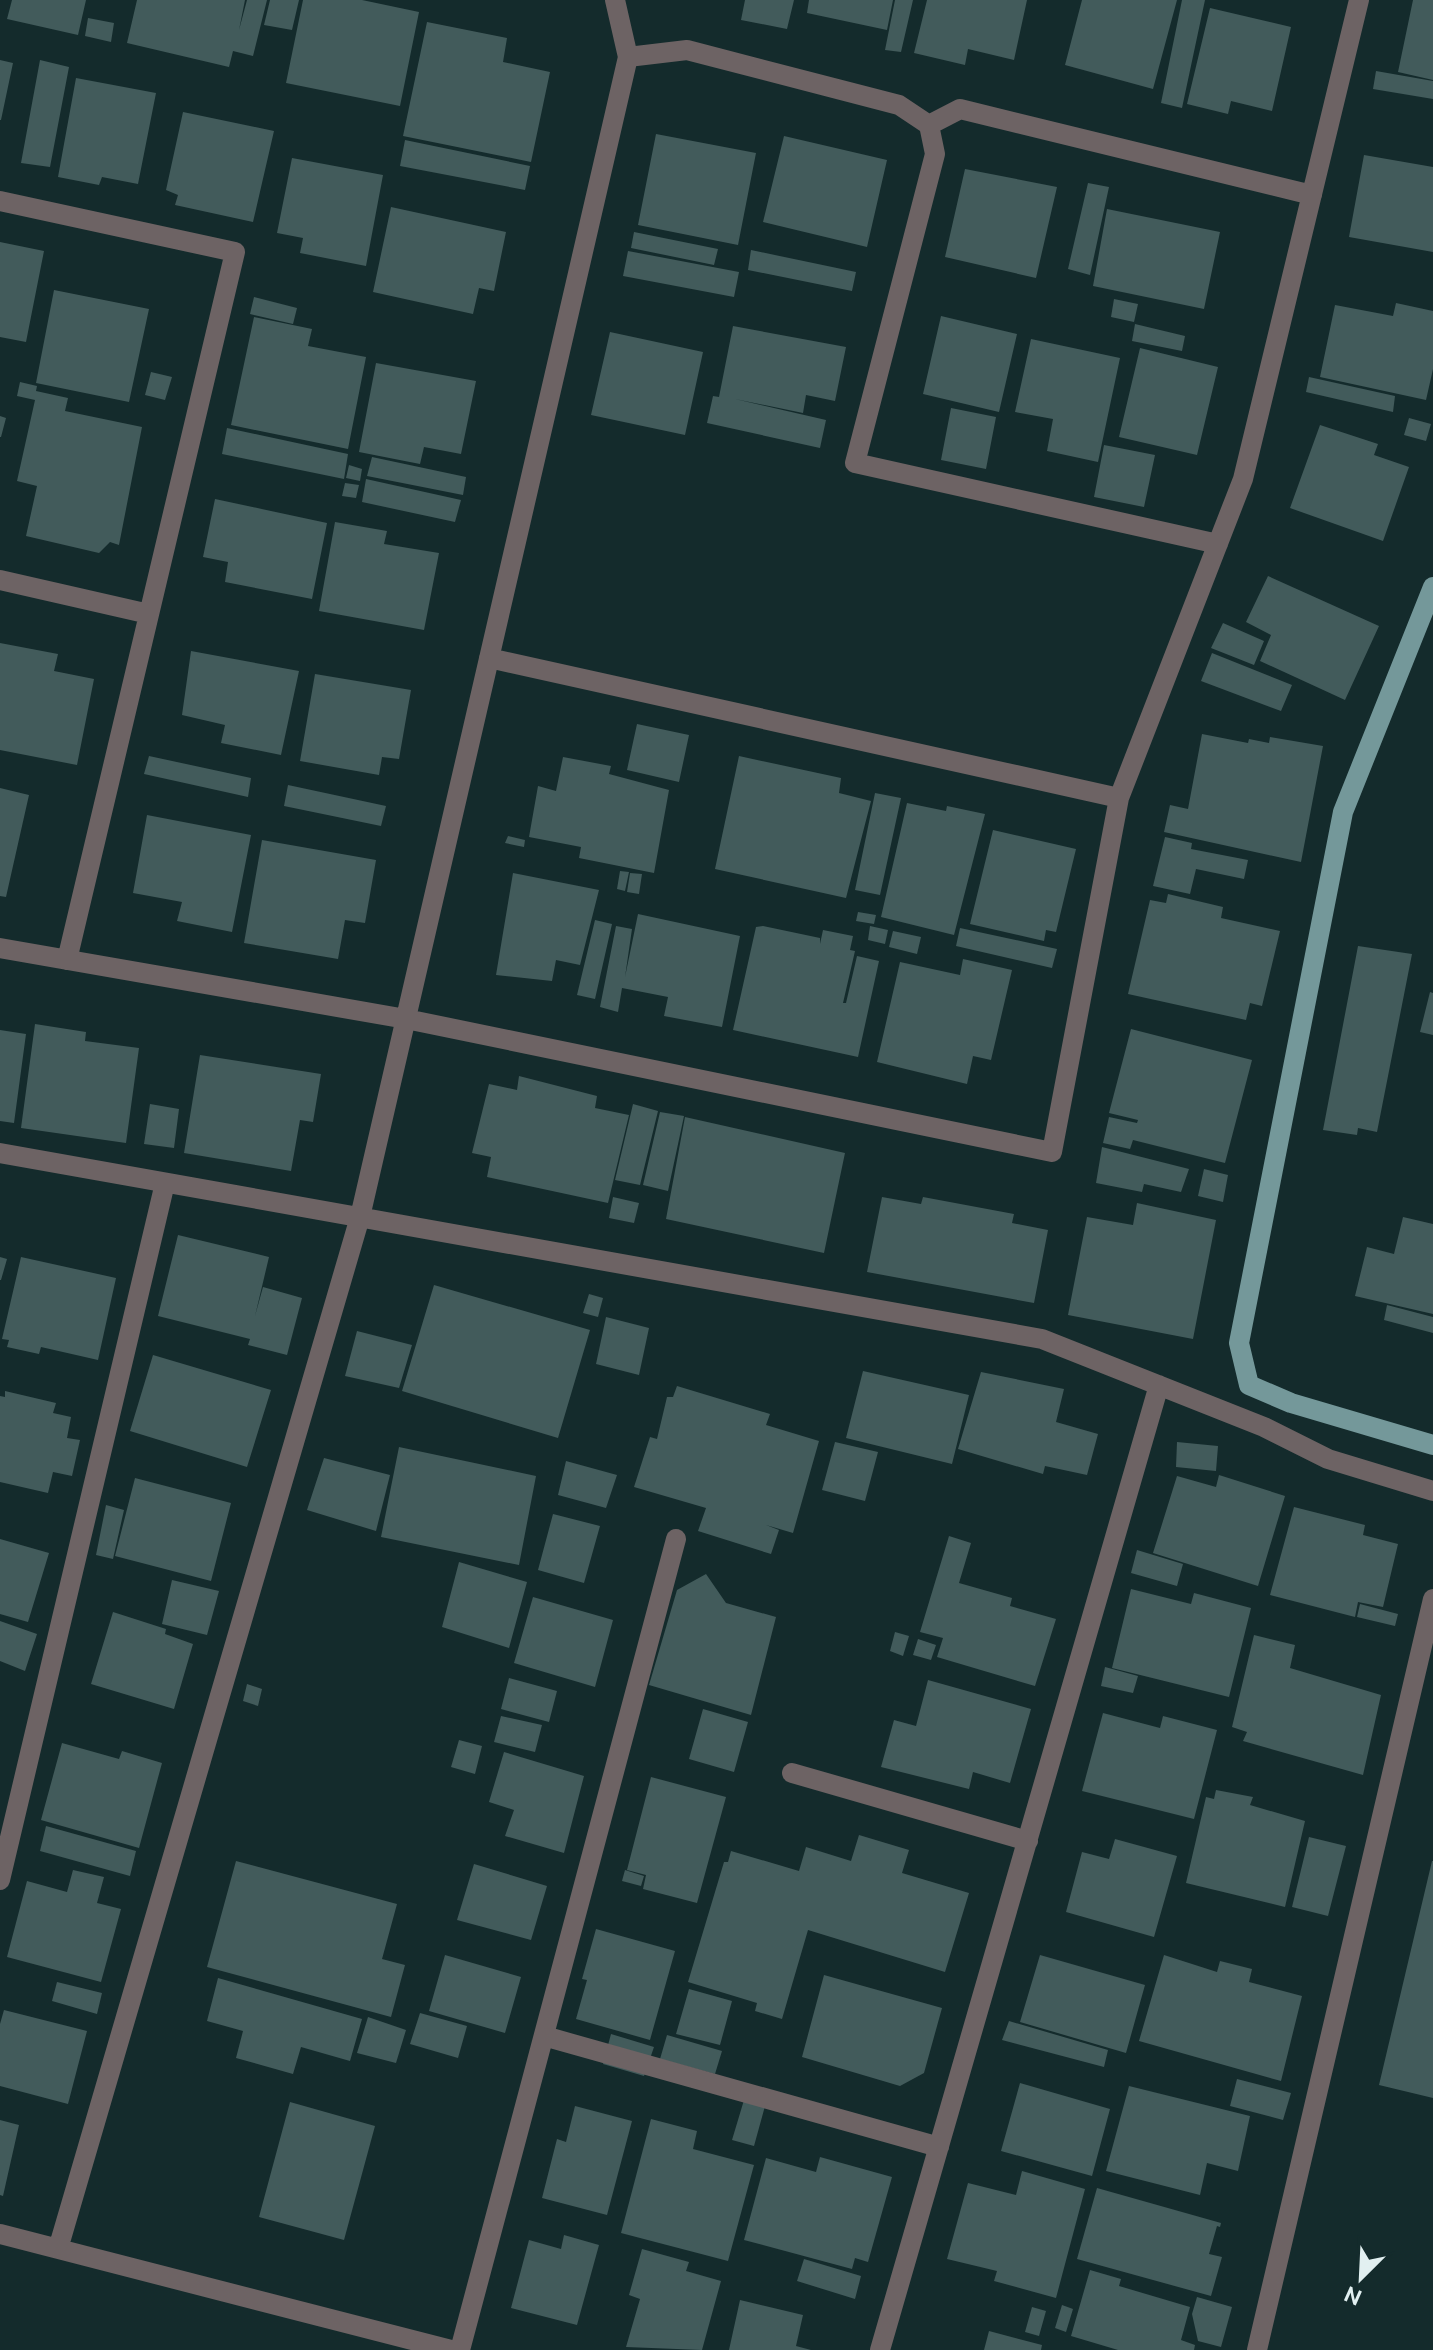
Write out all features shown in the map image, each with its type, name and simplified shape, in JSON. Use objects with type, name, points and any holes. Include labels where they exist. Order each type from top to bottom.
[{"type":"street","points":[[58,2249],[360,1217],[628,57],[615,0]]},
{"type":"street","points":[[0,948],[406,1019],[1052,1152],[1119,798],[1243,479],[1359,0]]},
{"type":"street","points":[[628,57],[687,50],[899,105],[929,125],[935,154],[855,463],[1218,544]]},
{"type":"street","points":[[929,125],[960,109],[1312,195]]},
{"type":"street","points":[[0,201],[235,252],[67,960]]},
{"type":"street","points":[[0,580],[149,614]]},
{"type":"street","points":[[489,658],[1119,798]]},
{"type":"street","points":[[0,1153],[1042,1339],[1264,1427],[1328,1459],[1433,1491]]},
{"type":"street","points":[[0,1880],[165,1183]]},
{"type":"street","points":[[880,2350],[1159,1385]]},
{"type":"street","points":[[460,2350],[676,1539]]},
{"type":"street","points":[[1257,2350],[1433,1599]]},
{"type":"street","points":[[792,1773],[1028,1841]]},
{"type":"street","points":[[544,2036],[939,2147]]},
{"type":"street","points":[[0,2234],[451,2350]]},
{"type":"building","points":[[12,0],[86,0],[78,35],[7,19]]},
{"type":"building","points":[[137,0],[245,0],[239,30],[247,0],[267,0],[253,56],[233,51],[229,67],[127,43]]},
{"type":"building","points":[[270,0],[299,0],[292,30],[264,25]]},
{"type":"building","points":[[303,0],[362,0],[419,12],[400,106],[286,83]]},
{"type":"building","points":[[745,0],[794,0],[787,29],[741,20]]},
{"type":"building","points":[[809,0],[893,0],[887,30],[807,13]]},
{"type":"building","points":[[895,0],[913,0],[901,52],[885,50]]},
{"type":"building","points":[[927,0],[1027,0],[1014,60],[968,49],[965,65],[914,53]]},
{"type":"building","points":[[1082,0],[1177,0],[1153,89],[1065,65]]},
{"type":"building","points":[[1182,0],[1205,0],[1182,108],[1161,103]]},
{"type":"building","points":[[1413,0],[1433,0],[1433,80],[1398,72]]},
{"type":"building","points":[[1210,8],[1291,27],[1272,111],[1231,101],[1228,114],[1187,104]]},
{"type":"building","points":[[88,18],[114,23],[111,42],[85,36]]},
{"type":"building","points":[[427,22],[507,38],[503,62],[550,72],[531,162],[403,136]]},
{"type":"building","points":[[0,60],[13,63],[1,120],[0,120]]},
{"type":"building","points":[[40,60],[69,67],[50,167],[21,163]]},
{"type":"building","points":[[1376,71],[1433,81],[1433,99],[1373,89]]},
{"type":"building","points":[[76,78],[156,93],[138,184],[102,177],[99,185],[58,177]]},
{"type":"building","points":[[183,112],[274,131],[253,222],[175,205],[178,195],[166,190]]},
{"type":"building","points":[[656,134],[756,153],[738,245],[638,225]]},
{"type":"building","points":[[784,136],[887,160],[867,247],[763,222]]},
{"type":"building","points":[[405,140],[530,166],[525,190],[400,166]]},
{"type":"building","points":[[1364,155],[1433,167],[1433,252],[1349,237]]},
{"type":"building","points":[[292,158],[383,175],[366,266],[300,253],[303,238],[277,233]]},
{"type":"building","points":[[965,169],[1057,187],[1036,278],[945,257]]},
{"type":"building","points":[[1088,183],[1109,187],[1090,275],[1068,269]]},
{"type":"building","points":[[391,207],[506,232],[494,291],[479,288],[473,314],[373,292]]},
{"type":"building","points":[[1107,209],[1220,232],[1204,309],[1093,286]]},
{"type":"building","points":[[634,232],[718,249],[714,265],[631,248]]},
{"type":"building","points":[[0,242],[44,251],[26,342],[0,337]]},
{"type":"building","points":[[751,250],[856,272],[852,291],[748,270]]},
{"type":"building","points":[[628,251],[739,272],[734,297],[623,276]]},
{"type":"building","points":[[54,290],[149,309],[129,402],[36,383]]},
{"type":"building","points":[[254,297],[297,308],[293,324],[250,314]]},
{"type":"building","points":[[1114,299],[1138,304],[1134,322],[1111,317]]},
{"type":"building","points":[[1396,303],[1433,311],[1433,369],[1426,400],[1320,377],[1335,305],[1393,316]]},
{"type":"building","points":[[941,316],[1017,334],[999,412],[923,394]]},
{"type":"building","points":[[254,317],[312,329],[308,346],[366,357],[348,449],[231,425]]},
{"type":"building","points":[[1135,324],[1185,336],[1182,351],[1132,341]]},
{"type":"building","points":[[733,326],[846,347],[835,401],[806,395],[803,413],[735,399],[826,420],[820,448],[707,423],[713,396],[719,397]]},
{"type":"building","points":[[610,332],[703,352],[685,435],[591,415]]},
{"type":"building","points":[[1031,339],[1120,358],[1098,462],[1047,451],[1053,419],[1015,412]]},
{"type":"building","points":[[1140,348],[1218,367],[1197,455],[1119,437]]},
{"type":"building","points":[[376,363],[476,381],[461,454],[424,447],[420,464],[359,452]]},
{"type":"building","points":[[151,372],[172,377],[165,400],[145,395]]},
{"type":"building","points":[[1309,377],[1395,396],[1393,412],[1306,392]]},
{"type":"building","points":[[20,382],[37,386],[36,391],[68,398],[65,411],[142,427],[119,545],[110,542],[99,553],[26,536],[37,486],[17,481],[35,400],[17,396]]},
{"type":"building","points":[[951,408],[996,417],[986,469],[941,460]]},
{"type":"building","points":[[0,416],[6,418],[1,437],[0,437]]},
{"type":"building","points":[[1409,418],[1431,424],[1426,441],[1404,435]]},
{"type":"building","points":[[1320,425],[1378,444],[1374,455],[1409,467],[1383,541],[1290,508]]},
{"type":"building","points":[[227,428],[348,454],[344,479],[222,454]]},
{"type":"building","points":[[1104,445],[1155,455],[1144,507],[1094,497]]},
{"type":"building","points":[[372,457],[466,477],[463,495],[367,476]]},
{"type":"building","points":[[349,465],[362,469],[360,481],[346,478]]},
{"type":"building","points":[[366,479],[461,500],[455,522],[362,502]]},
{"type":"building","points":[[345,483],[359,485],[356,498],[342,496]]},
{"type":"building","points":[[215,499],[327,523],[312,599],[225,582],[228,562],[203,557]]},
{"type":"building","points":[[335,522],[387,531],[384,544],[439,553],[424,630],[319,611]]},
{"type":"building","points":[[1268,576],[1379,626],[1345,700],[1260,661],[1271,635],[1246,622]]},
{"type":"building","points":[[1223,623],[1264,641],[1254,665],[1211,648]]},
{"type":"building","points":[[0,643],[58,654],[54,671],[94,679],[77,765],[0,750]]},
{"type":"building","points":[[191,651],[299,671],[281,755],[221,743],[225,725],[182,715]]},
{"type":"building","points":[[1212,653],[1292,685],[1281,711],[1201,681]]},
{"type":"building","points":[[315,674],[411,690],[399,759],[382,757],[379,775],[300,761]]},
{"type":"building","points":[[637,724],[689,735],[679,782],[627,770]]},
{"type":"building","points":[[1202,734],[1248,743],[1249,739],[1269,743],[1270,737],[1323,746],[1301,862],[1164,832],[1170,805],[1188,809]]},
{"type":"building","points":[[149,756],[251,778],[248,797],[144,774]]},
{"type":"building","points":[[739,756],[841,778],[839,793],[871,801],[846,898],[715,869]]},
{"type":"building","points":[[563,757],[611,766],[609,774],[669,790],[654,873],[579,858],[581,847],[529,837],[538,786],[556,791]]},
{"type":"building","points":[[288,785],[386,806],[381,826],[284,806]]},
{"type":"building","points":[[0,788],[29,795],[6,897],[0,896]]},
{"type":"building","points":[[875,793],[901,798],[880,895],[855,890]]},
{"type":"building","points":[[907,803],[946,811],[947,806],[985,814],[954,935],[881,917]]},
{"type":"building","points":[[147,815],[251,835],[232,932],[177,921],[182,902],[133,893]]},
{"type":"building","points":[[993,830],[1076,849],[1056,932],[1046,930],[1044,941],[970,924]]},
{"type":"building","points":[[508,836],[525,840],[524,847],[505,843]]},
{"type":"building","points":[[1165,837],[1192,843],[1191,849],[1248,860],[1244,879],[1196,869],[1190,894],[1153,886]]},
{"type":"building","points":[[262,840],[376,860],[365,923],[345,920],[338,959],[244,943]]},
{"type":"building","points":[[620,871],[629,872],[625,891],[617,889]]},
{"type":"building","points":[[513,873],[599,890],[580,965],[556,960],[552,981],[496,975]]},
{"type":"building","points":[[630,873],[642,874],[639,894],[627,892]]},
{"type":"building","points":[[1168,894],[1223,907],[1221,918],[1280,931],[1262,1006],[1250,1003],[1246,1020],[1128,994],[1150,900],[1166,903]]},
{"type":"building","points":[[858,912],[876,915],[874,924],[856,921]]},
{"type":"building","points":[[638,914],[740,936],[722,1027],[664,1016],[668,997],[622,988],[618,1012],[600,1007],[616,926],[632,929],[625,977]]},
{"type":"building","points":[[595,920],[612,924],[595,999],[577,995]]},
{"type":"building","points":[[870,926],[888,930],[885,944],[868,940]]},
{"type":"building","points":[[756,927],[820,938],[820,944],[823,930],[853,936],[850,950],[855,951],[843,1003],[846,1003],[857,956],[879,961],[858,1057],[733,1030]]},
{"type":"building","points":[[960,928],[1057,949],[1052,968],[956,946]]},
{"type":"building","points":[[893,931],[921,937],[917,954],[889,947]]},
{"type":"building","points":[[1358,946],[1412,954],[1377,1132],[1358,1128],[1357,1135],[1323,1130]]},
{"type":"building","points":[[963,959],[1012,970],[991,1060],[973,1056],[967,1084],[877,1062],[900,962],[960,975]]},
{"type":"building","points":[[1430,992],[1433,993],[1433,1035],[1420,1032]]},
{"type":"building","points":[[35,1024],[86,1032],[85,1041],[139,1048],[126,1143],[21,1128]]},
{"type":"building","points":[[1131,1029],[1252,1060],[1225,1163],[1133,1140],[1130,1149],[1103,1143],[1109,1117],[1137,1123],[1138,1120],[1109,1113]]},
{"type":"building","points":[[0,1030],[26,1034],[14,1123],[0,1121]]},
{"type":"building","points":[[200,1055],[321,1074],[313,1122],[300,1120],[291,1171],[184,1153]]},
{"type":"building","points":[[519,1076],[597,1096],[595,1108],[629,1115],[608,1203],[487,1177],[491,1157],[472,1153],[489,1084],[517,1090]]},
{"type":"building","points":[[150,1104],[179,1109],[174,1148],[144,1144]]},
{"type":"building","points":[[633,1104],[658,1111],[640,1185],[615,1180]]},
{"type":"building","points":[[660,1112],[684,1116],[668,1191],[643,1185]]},
{"type":"building","points":[[685,1117],[845,1153],[824,1253],[666,1219]]},
{"type":"building","points":[[1102,1147],[1189,1169],[1181,1192],[1144,1184],[1142,1192],[1096,1183]]},
{"type":"building","points":[[1204,1169],[1228,1175],[1223,1202],[1198,1196]]},
{"type":"building","points":[[613,1197],[639,1203],[634,1223],[609,1218]]},
{"type":"building","points":[[882,1197],[921,1204],[923,1197],[1014,1214],[1012,1223],[1048,1230],[1034,1303],[867,1272]]},
{"type":"building","points":[[1137,1203],[1216,1220],[1193,1339],[1068,1315],[1087,1217],[1133,1225]]},
{"type":"building","points":[[1403,1217],[1433,1224],[1433,1314],[1355,1296],[1367,1247],[1394,1254]]},
{"type":"building","points":[[178,1235],[269,1257],[255,1316],[263,1287],[302,1298],[287,1355],[248,1345],[250,1339],[158,1316]]},
{"type":"building","points":[[0,1257],[7,1259],[1,1280],[0,1280]]},
{"type":"building","points":[[21,1257],[116,1278],[98,1360],[41,1347],[39,1354],[7,1347],[9,1340],[2,1339]]},
{"type":"building","points":[[434,1285],[590,1330],[558,1438],[402,1391]]},
{"type":"building","points":[[589,1294],[603,1298],[598,1317],[583,1313]]},
{"type":"building","points":[[1387,1305],[1433,1317],[1433,1333],[1384,1320]]},
{"type":"building","points":[[606,1317],[649,1328],[639,1375],[596,1364]]},
{"type":"building","points":[[357,1331],[412,1345],[399,1388],[345,1376]]},
{"type":"building","points":[[153,1355],[271,1390],[247,1467],[130,1431]]},
{"type":"building","points":[[863,1371],[969,1395],[952,1464],[846,1438]]},
{"type":"building","points":[[981,1372],[1064,1389],[1056,1422],[1098,1434],[1087,1475],[1045,1466],[1043,1474],[958,1449]]},
{"type":"building","points":[[677,1386],[770,1414],[766,1425],[819,1441],[793,1533],[766,1525],[779,1530],[771,1554],[698,1531],[706,1508],[634,1487],[650,1437],[657,1439],[667,1397],[673,1397]]},
{"type":"building","points":[[5,1391],[56,1403],[53,1413],[71,1417],[67,1438],[80,1440],[72,1476],[53,1472],[48,1493],[0,1482],[0,1396],[5,1397]]},
{"type":"building","points":[[835,1442],[878,1452],[865,1501],[822,1490]]},
{"type":"building","points":[[1177,1442],[1218,1446],[1216,1471],[1176,1467]]},
{"type":"building","points":[[399,1447],[536,1476],[519,1565],[381,1537]]},
{"type":"building","points":[[324,1458],[390,1475],[376,1531],[307,1510]]},
{"type":"building","points":[[566,1461],[617,1475],[606,1508],[558,1495]]},
{"type":"building","points":[[1219,1475],[1285,1496],[1258,1586],[1153,1553],[1177,1476],[1216,1487]]},
{"type":"building","points":[[135,1478],[231,1503],[211,1581],[115,1556]]},
{"type":"building","points":[[106,1505],[124,1510],[113,1559],[96,1555]]},
{"type":"building","points":[[1294,1507],[1365,1525],[1363,1535],[1398,1544],[1383,1607],[1358,1602],[1355,1617],[1270,1595]]},
{"type":"building","points":[[553,1514],[600,1526],[584,1583],[538,1570]]},
{"type":"building","points":[[949,1536],[971,1543],[959,1583],[1012,1598],[1010,1606],[1056,1619],[1035,1686],[937,1657],[943,1638],[920,1632]]},
{"type":"building","points":[[0,1539],[49,1553],[28,1622],[0,1614]]},
{"type":"building","points":[[1137,1550],[1183,1564],[1177,1586],[1131,1573]]},
{"type":"building","points":[[459,1562],[527,1582],[509,1648],[442,1627]]},
{"type":"building","points":[[706,1574],[726,1603],[776,1617],[751,1715],[649,1685],[677,1590]]},
{"type":"building","points":[[172,1580],[219,1591],[207,1635],[162,1624]]},
{"type":"building","points":[[1131,1589],[1191,1604],[1194,1593],[1251,1608],[1229,1697],[1112,1668]]},
{"type":"building","points":[[533,1597],[613,1620],[595,1687],[514,1663]]},
{"type":"building","points":[[1360,1604],[1398,1614],[1395,1626],[1357,1617]]},
{"type":"building","points":[[113,1612],[166,1629],[165,1634],[193,1644],[174,1709],[91,1684]]},
{"type":"building","points":[[0,1621],[37,1634],[25,1671],[0,1661]]},
{"type":"building","points":[[895,1632],[909,1636],[903,1656],[890,1651]]},
{"type":"building","points":[[1254,1635],[1295,1645],[1290,1668],[1381,1695],[1363,1775],[1243,1741],[1247,1732],[1232,1727]]},
{"type":"building","points":[[918,1639],[936,1645],[931,1660],[913,1655]]},
{"type":"building","points":[[1105,1667],[1138,1676],[1133,1693],[1101,1686]]},
{"type":"building","points":[[509,1678],[557,1691],[549,1722],[501,1709]]},
{"type":"building","points":[[928,1680],[1031,1709],[1010,1783],[973,1772],[969,1789],[881,1767],[894,1720],[916,1726]]},
{"type":"building","points":[[247,1684],[262,1689],[258,1706],[243,1701]]},
{"type":"building","points":[[703,1709],[748,1722],[734,1772],[689,1759]]},
{"type":"building","points":[[1103,1713],[1160,1728],[1163,1716],[1217,1730],[1194,1819],[1082,1791]]},
{"type":"building","points":[[501,1716],[542,1725],[535,1752],[494,1742]]},
{"type":"building","points":[[459,1740],[482,1746],[475,1774],[451,1767]]},
{"type":"building","points":[[62,1743],[119,1759],[122,1751],[162,1763],[139,1848],[41,1820]]},
{"type":"building","points":[[504,1752],[584,1776],[564,1853],[505,1836],[514,1810],[489,1802]]},
{"type":"building","points":[[651,1777],[726,1797],[697,1903],[643,1889],[646,1875],[627,1870]]},
{"type":"building","points":[[1216,1790],[1253,1797],[1250,1805],[1305,1821],[1285,1907],[1186,1883],[1206,1797],[1214,1799]]},
{"type":"building","points":[[46,1826],[136,1851],[130,1876],[40,1851]]},
{"type":"building","points":[[859,1835],[909,1850],[902,1873],[969,1893],[945,1972],[808,1930],[782,2019],[755,2011],[757,2003],[688,1982],[724,1862],[728,1862],[731,1851],[799,1871],[806,1847],[851,1861]]},
{"type":"building","points":[[1309,1837],[1346,1846],[1328,1916],[1292,1907]]},
{"type":"building","points":[[1115,1839],[1177,1856],[1154,1937],[1066,1912],[1082,1852],[1109,1859]]},
{"type":"building","points":[[236,1861],[397,1904],[382,1959],[405,1965],[391,2017],[207,1967]]},
{"type":"building","points":[[1433,1861],[1433,2098],[1379,2085]]},
{"type":"building","points":[[474,1864],[547,1886],[531,1940],[457,1920]]},
{"type":"building","points":[[73,1870],[104,1877],[97,1903],[121,1909],[101,1982],[7,1957],[27,1881],[67,1892]]},
{"type":"building","points":[[625,1870],[644,1876],[641,1886],[622,1881]]},
{"type":"building","points":[[596,1929],[675,1951],[650,2040],[576,2019],[587,1980],[582,1979]]},
{"type":"building","points":[[445,1955],[521,1977],[505,2033],[429,2011]]},
{"type":"building","points":[[1040,1955],[1145,1985],[1126,2053],[1020,2022]]},
{"type":"building","points":[[1164,1955],[1217,1972],[1220,1961],[1252,1969],[1249,1982],[1302,1996],[1281,2081],[1139,2041]]},
{"type":"building","points":[[824,1975],[942,2008],[924,2073],[900,2086],[802,2057]]},
{"type":"building","points":[[218,1978],[362,2019],[350,2061],[301,2047],[293,2074],[236,2058],[243,2031],[207,2021]]},
{"type":"building","points":[[57,1982],[102,1993],[97,2014],[52,2001]]},
{"type":"building","points":[[689,1989],[732,2001],[720,2045],[676,2034]]},
{"type":"building","points":[[4,2010],[87,2031],[68,2104],[0,2086],[0,2024]]},
{"type":"building","points":[[420,2013],[467,2026],[458,2058],[410,2044]]},
{"type":"building","points":[[368,2017],[406,2030],[396,2063],[357,2053]]},
{"type":"building","points":[[1009,2021],[1108,2050],[1104,2067],[1002,2040]]},
{"type":"building","points":[[611,2034],[654,2047],[644,2076],[603,2064]]},
{"type":"building","points":[[667,2035],[722,2051],[715,2074],[660,2059]]},
{"type":"building","points":[[1237,2079],[1291,2093],[1283,2120],[1230,2106]]},
{"type":"building","points":[[1020,2083],[1110,2109],[1092,2176],[1001,2151]]},
{"type":"building","points":[[1129,2086],[1250,2116],[1238,2171],[1207,2163],[1200,2195],[1106,2171]]},
{"type":"building","points":[[744,2100],[765,2106],[754,2146],[732,2140]]},
{"type":"building","points":[[290,2102],[375,2126],[344,2240],[259,2217]]},
{"type":"building","points":[[575,2106],[632,2121],[607,2215],[542,2198],[557,2139],[566,2142]]},
{"type":"building","points":[[651,2119],[697,2131],[693,2149],[754,2165],[728,2261],[621,2233]]},
{"type":"building","points":[[0,2120],[19,2125],[3,2196],[0,2195]]},
{"type":"building","points":[[820,2157],[892,2177],[868,2262],[855,2258],[852,2269],[744,2240],[766,2158],[816,2172]]},
{"type":"building","points":[[1022,2171],[1085,2189],[1056,2298],[994,2281],[997,2271],[947,2259],[968,2183],[1016,2195]]},
{"type":"building","points":[[1097,2188],[1221,2223],[1220,2227],[1217,2226],[1209,2254],[1222,2257],[1211,2296],[1077,2259]]},
{"type":"building","points":[[564,2235],[599,2245],[577,2325],[511,2308],[529,2240],[561,2249]]},
{"type":"building","points":[[642,2249],[689,2262],[686,2271],[721,2281],[702,2350],[626,2347],[640,2299],[629,2295]]},
{"type":"building","points":[[804,2259],[861,2276],[855,2299],[797,2281]]},
{"type":"building","points":[[1090,2270],[1121,2279],[1119,2286],[1190,2307],[1181,2340],[1195,2345],[1194,2350],[1118,2350],[1071,2336]]},
{"type":"building","points":[[1197,2297],[1232,2307],[1221,2347],[1198,2341],[1192,2314]]},
{"type":"building","points":[[740,2300],[803,2315],[796,2346],[811,2350],[729,2350]]},
{"type":"building","points":[[1062,2305],[1073,2309],[1066,2332],[1055,2328]]},
{"type":"building","points":[[1032,2307],[1046,2311],[1039,2336],[1025,2332]]},
{"type":"building","points":[[989,2331],[1042,2345],[1041,2350],[984,2350]]},
{"type":"waterway","points":[[1433,587],[1343,812],[1239,1343],[1249,1385],[1291,1403],[1433,1445]]}]
